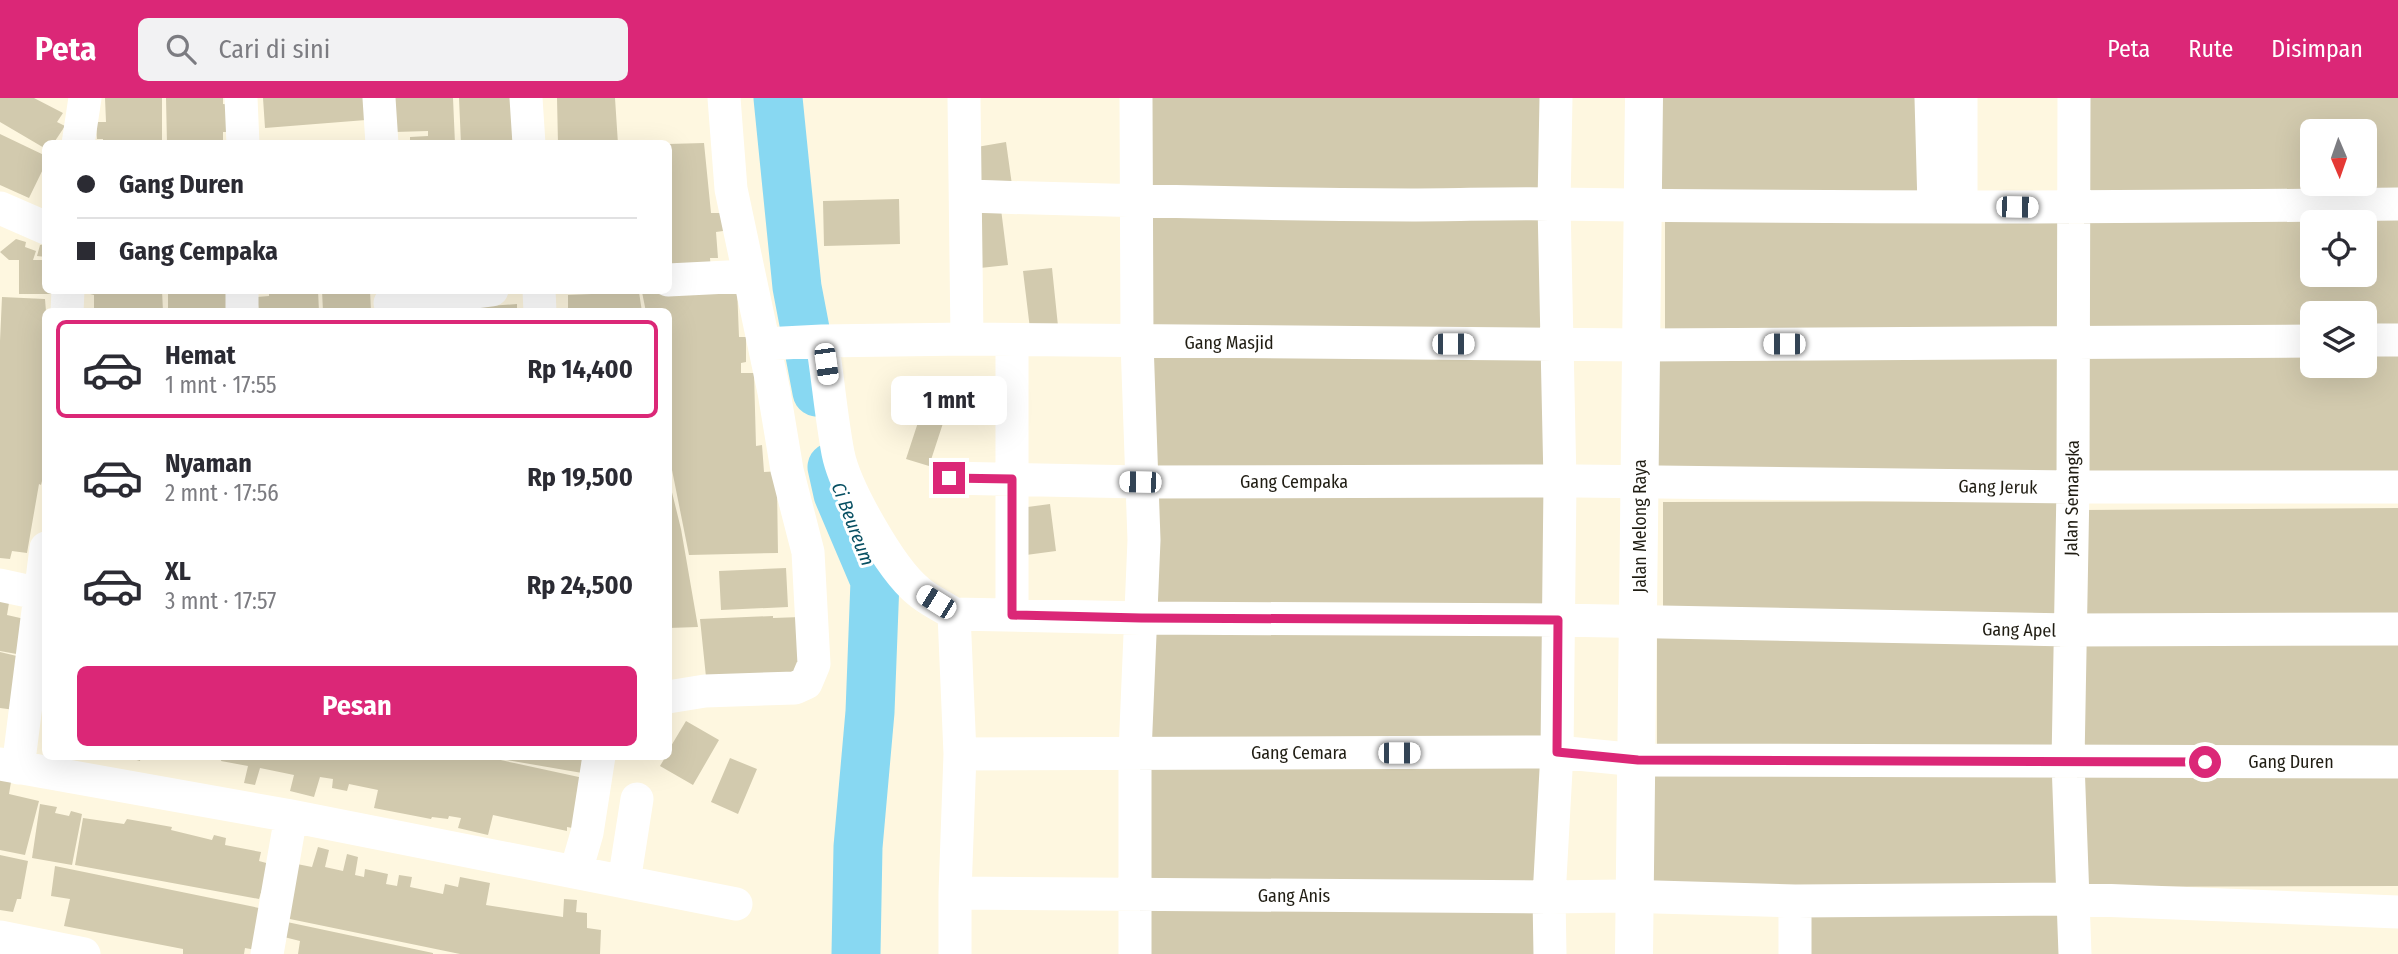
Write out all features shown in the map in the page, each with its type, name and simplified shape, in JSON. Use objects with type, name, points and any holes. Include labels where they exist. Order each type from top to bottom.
[{"type":"main road","name":"Jalan Melong Raya","points":[[1634,954],[1640,623],[1644,98]]},
{"type":"street","points":[[79,140],[85,98]]},
{"type":"street","points":[[241,98],[243,140]]},
{"type":"street","points":[[379,98],[382,140]]},
{"type":"street","points":[[526,98],[529,140]]},
{"type":"street","points":[[672,696],[705,691],[794,688],[806,683],[814,664],[808,552],[787,470],[769,344],[748,276],[731,188],[724,98]]},
{"type":"street","points":[[964,98],[967,339]]},
{"type":"street","points":[[1135,954],[1135,753],[1144,540],[1140,482],[1134,202],[1136,98]]},
{"type":"street","points":[[1550,954],[1549,897],[1557,752],[1560,482],[1554,204],[1556,98]]},
{"type":"street","points":[[1931,98],[1947,206]]},
{"type":"street","points":[[1947,206],[1961,98]]},
{"type":"street","name":"Jalan Semangka","points":[[2074,98],[2073,488],[2068,762],[2075,954]]},
{"type":"street","points":[[965,196],[1134,202],[2072,209],[2398,204]]},
{"type":"street","points":[[0,208],[42,226]]},
{"type":"street","points":[[672,280],[748,276]]},
{"type":"street","points":[[390,302],[458,294]]},
{"type":"street","name":"Gang Masjid","points":[[769,344],[967,339],[1642,345],[2300,341]]},
{"type":"street","points":[[1012,340],[1012,615]]},
{"type":"street","points":[[2377,340],[2398,340]]},
{"type":"street","points":[[820,341],[838,455],[848,482],[870,526],[895,564],[917,591],[954,614],[960,754],[955,954]]},
{"type":"street","name":"Gang Cempaka","points":[[949,478],[1140,482],[1639,483]]},
{"type":"street","name":"Gang Jeruk","points":[[1639,483],[2073,488],[2398,487]]},
{"type":"street","points":[[0,584],[42,595],[9,766],[290,816],[736,904]]},
{"type":"street","name":"Gang Apel","points":[[954,614],[1141,618],[1558,620],[2070,630],[2398,629]]},
{"type":"street","name":"Gang Cemara","points":[[960,754],[1557,752],[1638,760]]},
{"type":"street","points":[[576,871],[587,834],[598,760]]},
{"type":"street","name":"Gang Duren","points":[[1638,760],[2398,762]]},
{"type":"street","points":[[624,882],[637,799]]},
{"type":"street","points":[[267,954],[290,816]]},
{"type":"street","name":"Gang Anis","points":[[955,892],[1633,896],[1795,901],[2073,898],[2398,912]]},
{"type":"street","points":[[1795,901],[1795,954]]},
{"type":"street","points":[[0,937],[83,954]]},
{"type":"building","points":[[0,98],[34,98],[63,113],[57,122],[65,126],[56,140],[42,140],[42,147],[0,122]]},
{"type":"building","points":[[105,98],[162,98],[162,140],[97,139],[96,122],[106,122]]},
{"type":"building","points":[[166,98],[223,98],[223,104],[234,105],[234,132],[223,132],[223,140],[167,140]]},
{"type":"building","points":[[263,98],[365,98],[366,120],[265,128]]},
{"type":"building","points":[[393,98],[453,98],[455,140],[410,140],[410,137],[428,136],[428,131],[395,132]]},
{"type":"building","points":[[459,98],[523,98],[525,140],[461,140]]},
{"type":"building","points":[[557,98],[615,98],[618,140],[558,140]]},
{"type":"building","points":[[1143,98],[1547,98],[1547,197],[1144,199]]},
{"type":"building","points":[[1661,98],[1926,98],[1931,202],[1661,203]]},
{"type":"building","points":[[2085,98],[2398,98],[2398,202],[2085,203]]},
{"type":"building","points":[[0,134],[42,154],[42,171],[29,198],[0,185]]},
{"type":"building","points":[[1006,142],[1012,185],[977,190],[971,148]]},
{"type":"building","points":[[704,143],[711,213],[729,213],[730,230],[716,232],[718,258],[710,258],[711,270],[672,272],[672,144]]},
{"type":"building","points":[[899,199],[900,244],[824,246],[823,201]]},
{"type":"building","points":[[1001,209],[1008,265],[980,268],[974,212]]},
{"type":"building","points":[[2300,210],[2300,287],[2377,287],[2377,210],[2398,210],[2398,329],[2377,329],[2377,301],[2300,301],[2300,329],[2084,330],[2084,211]]},
{"type":"building","points":[[2069,216],[2069,334],[1665,336],[1665,217]]},
{"type":"building","points":[[1547,217],[1547,335],[1143,337],[1143,218]]},
{"type":"building","points":[[16,239],[26,242],[25,247],[36,251],[33,260],[42,260],[42,294],[19,294],[19,260],[9,260],[0,252]]},
{"type":"building","points":[[42,245],[42,257],[37,256]]},
{"type":"building","points":[[1052,268],[1058,326],[1030,329],[1023,271]]},
{"type":"building","points":[[737,287],[739,337],[746,337],[746,362],[741,363],[741,373],[754,373],[756,446],[762,445],[764,472],[782,471],[777,487],[778,553],[689,555],[672,470],[672,308],[645,308],[642,294],[672,294],[672,290]]},
{"type":"building","points":[[90,294],[162,294],[163,308],[94,308],[94,295]]},
{"type":"building","points":[[168,294],[235,294],[236,308],[168,308]]},
{"type":"building","points":[[318,294],[319,308],[258,308],[257,297]]},
{"type":"building","points":[[322,294],[370,294],[371,308],[323,308]]},
{"type":"building","points":[[639,294],[641,308],[568,308],[568,295]]},
{"type":"building","points":[[2,297],[45,299],[46,308],[42,308],[42,481],[41,485],[39,484],[27,553],[12,551],[10,559],[0,558]]},
{"type":"building","points":[[517,304],[517,308],[474,307]]},
{"type":"building","points":[[1553,355],[1553,474],[1150,475],[1149,356]]},
{"type":"building","points":[[2300,356],[2300,378],[2377,378],[2377,356],[2398,356],[2398,475],[2083,476],[2082,357]]},
{"type":"building","points":[[2059,357],[2059,475],[1656,477],[1655,358]]},
{"type":"building","points":[[923,407],[946,414],[929,466],[906,459]]},
{"type":"building","points":[[1557,489],[1557,607],[1154,608],[1153,490]]},
{"type":"building","points":[[672,492],[681,529],[698,627],[672,628]]},
{"type":"building","points":[[2067,501],[2067,619],[1663,621],[1663,502]]},
{"type":"building","points":[[1050,504],[1056,551],[1026,555],[1020,508]]},
{"type":"building","points":[[2398,508],[2398,627],[2081,628],[2081,510]]},
{"type":"building","points":[[786,568],[788,607],[721,610],[719,571]]},
{"type":"building","points":[[0,601],[9,603],[7,615],[29,620],[22,655],[0,651]]},
{"type":"building","points":[[801,617],[803,676],[706,677],[700,619]]},
{"type":"building","points":[[1550,625],[1551,744],[1147,745],[1146,627]]},
{"type":"building","points":[[2060,635],[2061,754],[1657,756],[1657,637]]},
{"type":"building","points":[[2398,640],[2398,758],[2075,759],[2074,641]]},
{"type":"building","points":[[0,652],[21,657],[15,710],[0,708]]},
{"type":"building","points":[[686,721],[719,740],[693,785],[660,766],[664,760],[672,760],[672,744]]},
{"type":"building","points":[[730,758],[757,769],[738,814],[711,802]]},
{"type":"building","points":[[500,760],[588,779],[583,830],[567,827],[567,831],[493,815],[488,835],[458,828],[461,818],[449,816],[448,819],[431,819],[374,808],[378,790],[349,784],[347,791],[332,788],[333,779],[320,777],[314,797],[290,791],[294,775],[260,768],[255,785],[244,783],[248,766],[221,761]]},
{"type":"building","points":[[507,760],[589,760],[588,774]]},
{"type":"building","points":[[1544,763],[1544,881],[1141,883],[1140,764]]},
{"type":"building","points":[[2055,767],[2056,885],[1652,887],[1652,769]]},
{"type":"building","points":[[2398,767],[2398,886],[2077,887],[2077,769]]},
{"type":"building","points":[[0,780],[11,782],[9,794],[39,801],[25,855],[0,850]]},
{"type":"building","points":[[40,804],[57,807],[55,813],[69,816],[71,811],[82,814],[72,865],[32,858]]},
{"type":"building","points":[[83,818],[124,824],[127,819],[172,827],[171,830],[212,840],[214,835],[226,838],[225,845],[261,852],[259,861],[270,864],[259,899],[75,865]]},
{"type":"building","points":[[318,847],[329,850],[325,867],[343,871],[347,854],[358,857],[355,875],[364,877],[365,869],[388,874],[386,884],[397,886],[399,875],[412,877],[410,887],[443,894],[445,884],[458,887],[460,877],[490,883],[486,905],[563,917],[564,899],[577,900],[576,912],[587,913],[587,928],[601,930],[600,954],[460,954],[285,918],[297,864],[312,867]]},
{"type":"building","points":[[0,855],[28,861],[21,899],[17,899],[13,912],[0,910]]},
{"type":"building","points":[[55,866],[264,909],[256,950],[245,948],[244,954],[183,954],[183,949],[64,926],[70,899],[51,896]]},
{"type":"building","points":[[1543,907],[1544,954],[1140,954],[1140,909]]},
{"type":"building","points":[[2071,909],[2071,954],[1801,954],[1801,910]]},
{"type":"building","points":[[287,922],[433,954],[298,954],[300,941],[284,937]]},
{"type":"waterway","name":"Ci Beureum","points":[[778,98],[797,287],[817,392]]},
{"type":"waterway","name":"Ci Beureum","points":[[832,467],[838,494],[875,581],[870,712],[858,847],[856,954]]},
{"type":"route","points":[[949,478],[1012,479],[1012,615],[1558,620],[1557,752],[1638,760],[2205,762]]}]
